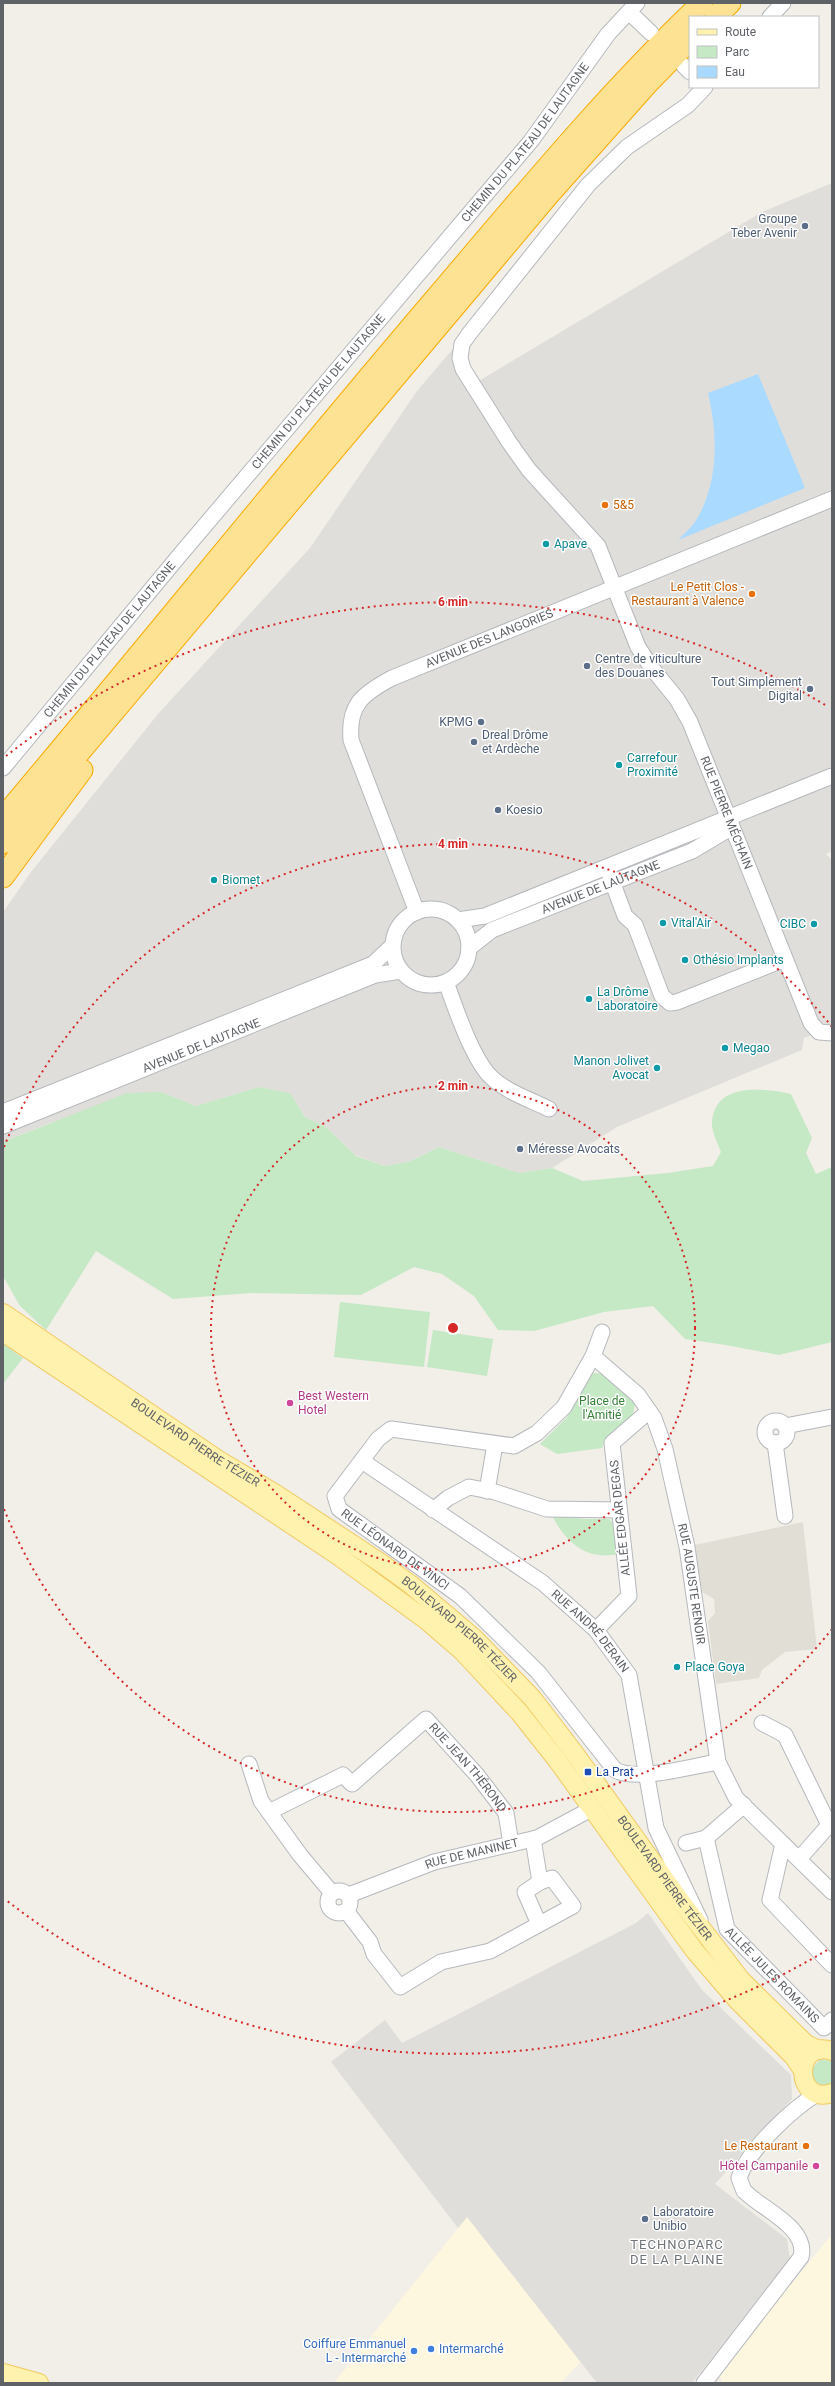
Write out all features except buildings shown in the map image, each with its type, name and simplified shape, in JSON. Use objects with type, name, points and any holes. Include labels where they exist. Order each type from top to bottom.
[{"type":"highway","points":[[3,818],[110,691],[339,412],[540,176],[635,70],[702,3]]},
{"type":"highway","points":[[716,16],[730,3]]},
{"type":"highway","points":[[3,844],[573,166],[647,84],[689,41]]},
{"type":"highway","points":[[3,877],[222,583]]},
{"type":"highway","points":[[3,799],[110,691]]},
{"type":"main road","name":"BOULEVARD PIERRE TÉZIER","points":[[3,1313],[211,1455],[276,1494],[381,1563],[410,1584],[474,1638],[532,1699],[566,1742],[707,1937],[765,2005],[806,2044],[828,2050]]},
{"type":"main road","name":"BOULEVARD PIERRE TÉZIER","points":[[3,1332],[308,1534],[426,1620],[462,1651],[514,1707],[593,1808],[694,1950],[737,2000],[794,2057],[803,2074],[807,2086],[828,2094]]},
{"type":"main road","points":[[803,2074],[811,2054],[828,2050]]},
{"type":"main road","points":[[3,2373],[39,2383]]},
{"type":"street","points":[[771,16],[783,3]]},
{"type":"street","points":[[633,8],[651,33]]},
{"type":"street","name":"CHEMIN DU PLATEAU DE LAUTAGNE","points":[[3,768],[179,556],[531,141],[608,34],[633,8]]},
{"type":"street","points":[[614,588],[598,546],[529,470],[486,407],[464,369],[460,358],[462,344],[493,301],[588,185],[627,147],[688,105],[704,88]]},
{"type":"street","name":"AVENUE DES LANGORIES","points":[[417,912],[356,758],[351,740],[349,722],[358,703],[372,688],[392,678],[832,499]]},
{"type":"street","name":"RUE PIERRE MÉCHAIN","points":[[614,588],[638,647],[651,667],[677,699],[690,722],[814,1029],[824,1034],[832,1033]]},
{"type":"street","points":[[730,820],[832,776]]},
{"type":"street","name":"AVENUE DE LAUTAGNE","points":[[458,920],[485,916],[730,820]]},
{"type":"street","name":"AVENUE DE LAUTAGNE","points":[[469,948],[492,930],[692,851],[724,832],[730,820]]},
{"type":"street","points":[[607,867],[625,916],[635,924],[662,996],[670,1002],[677,1002],[785,959]]},
{"type":"street","points":[[434,909],[452,915],[458,920],[464,929],[469,948],[465,965],[457,975],[438,985],[422,984],[410,979],[401,971],[396,964],[392,946],[399,925],[417,912],[434,909]]},
{"type":"street","name":"AVENUE DE LAUTAGNE","points":[[3,1112],[373,964],[392,946]]},
{"type":"street","name":"AVENUE DE LAUTAGNE","points":[[3,1126],[375,975],[401,971]]},
{"type":"street","points":[[446,982],[476,1056],[487,1073],[505,1086],[549,1109]]},
{"type":"street","name":"RUE LÉONARD DE VINCI","points":[[602,1332],[593,1356],[564,1407],[537,1433],[514,1446],[391,1429],[378,1439],[335,1496],[339,1508],[460,1596],[538,1672],[615,1770],[626,1774],[645,1774],[718,1762]]},
{"type":"street","name":"RUE AUGUSTE RENOIR","points":[[593,1356],[638,1395],[649,1411],[665,1449],[687,1547],[718,1762],[736,1798],[832,1892]]},
{"type":"street","name":"ALLÉE EDGAR DEGAS","points":[[596,1630],[629,1596],[612,1443],[649,1411]]},
{"type":"street","points":[[785,1516],[774,1443],[781,1442],[786,1435],[785,1426],[832,1417]]},
{"type":"street","points":[[487,1490],[495,1444]]},
{"type":"street","name":"RUE ANDRÉ DERAIN","points":[[362,1461],[433,1510],[464,1527],[544,1583],[596,1630],[629,1675],[645,1774],[656,1828],[697,1911],[707,1937]]},
{"type":"street","points":[[433,1510],[448,1498],[469,1487],[487,1490],[547,1509],[619,1510]]},
{"type":"street","name":"RUE JEAN THÉROND","points":[[269,1812],[343,1775],[352,1784],[426,1719],[477,1775],[506,1812],[511,1844]]},
{"type":"street","points":[[762,1723],[785,1735],[830,1826],[799,1860]]},
{"type":"street","points":[[249,1764],[261,1801],[300,1855],[332,1893]]},
{"type":"street","points":[[686,1843],[706,1838],[744,1805]]},
{"type":"street","name":"RUE DE MANINET","points":[[349,1895],[434,1862],[533,1839],[593,1808]]},
{"type":"street","name":"ALLÉE JULES ROMAINS","points":[[706,1838],[727,1929],[824,2028],[832,2020]]},
{"type":"street","points":[[533,1839],[540,1882]]},
{"type":"street","points":[[783,1844],[770,1900],[832,1965]]},
{"type":"street","points":[[347,1912],[370,1942],[374,1954],[400,1987],[441,1962],[490,1951],[573,1906],[552,1878],[540,1882],[525,1892],[539,1924]]},
{"type":"street","points":[[341,1890],[349,1895],[351,1904],[347,1912],[338,1914],[330,1910],[328,1901],[332,1893],[341,1890]]},
{"type":"street","points":[[795,2108],[803,2074]]},
{"type":"street","points":[[706,2382],[801,2257],[802,2244],[797,2235],[744,2191],[739,2178],[747,2160],[795,2108],[828,2094]]},
{"type":"shaded area","points":[[832,183],[832,851],[826,854],[832,860],[832,1027],[804,1038],[802,1050],[617,1127],[552,1168],[519,1173],[439,1147],[411,1161],[385,1166],[355,1155],[326,1127],[305,1117],[290,1093],[259,1087],[196,1106],[161,1092],[50,1123],[3,1142],[3,912],[31,872],[158,714],[310,548],[417,391],[457,344],[467,388],[762,212]]},
{"type":"shaded area","points":[[803,1522],[817,1649],[785,1652],[762,1670],[759,1678],[716,1684],[708,1621],[715,1613],[714,1599],[702,1592],[695,1545]]},
{"type":"shaded area","points":[[648,1913],[702,1990],[791,2075],[792,2099],[715,2184],[787,2239],[790,2260],[692,2383],[597,2383],[467,2217],[458,2228],[331,2062],[385,2020],[402,2043],[636,1923]]},
{"type":"shaded area","points":[[467,2217],[581,2361],[561,2383],[334,2383]]},
{"type":"shaded area","points":[[832,2234],[832,2383],[722,2383],[719,2373]]},
{"type":"green space","points":[[259,1087],[290,1093],[305,1117],[326,1127],[356,1156],[385,1166],[411,1161],[439,1147],[519,1173],[552,1168],[583,1181],[668,1173],[713,1166],[721,1152],[714,1133],[712,1122],[715,1109],[722,1100],[731,1094],[742,1091],[767,1090],[791,1094],[812,1138],[806,1153],[816,1174],[832,1167],[832,1342],[779,1355],[685,1339],[653,1306],[604,1312],[534,1331],[498,1330],[474,1296],[442,1274],[414,1267],[361,1295],[251,1293],[173,1299],[96,1251],[46,1330],[20,1306],[3,1276],[3,1142],[127,1093],[161,1092],[196,1106]]},
{"type":"green space","points":[[340,1302],[430,1312],[424,1367],[334,1357]]},
{"type":"green space","points":[[433,1330],[493,1339],[487,1376],[427,1367]]},
{"type":"green space","points":[[3,1344],[23,1358],[3,1384]]},
{"type":"green space","name":"Place de l'Amitié","points":[[593,1373],[607,1374],[635,1404],[633,1415],[605,1439],[602,1448],[557,1454],[540,1444],[567,1417]]},
{"type":"green space","points":[[552,1515],[585,1519],[609,1519],[614,1524],[618,1554],[596,1555],[578,1547],[563,1533]]},
{"type":"green space","points":[[820,2059],[832,2061],[832,2084],[820,2085],[813,2079],[811,2070]]},
{"type":"water","points":[[758,374],[805,488],[678,540],[695,522],[709,492],[715,443],[714,426],[708,393]]},
{"type":"place","name":"Groupe Teber Avenir","points":[[805,226]]},
{"type":"place","name":"5&5","points":[[605,505]]},
{"type":"place","name":"Apave","points":[[546,544]]},
{"type":"place","name":"Le Petit Clos - Restaurant à Valence","points":[[752,594]]},
{"type":"place","name":"Centre de viticulture des Douanes","points":[[587,666]]},
{"type":"place","name":"Tout Simplement Digital","points":[[810,689]]},
{"type":"place","name":"KPMG","points":[[481,722]]},
{"type":"place","name":"Dreal Drôme et Ardèche","points":[[474,742]]},
{"type":"place","name":"Carrefour Proximité","points":[[619,765]]},
{"type":"place","name":"Koesio","points":[[498,810]]},
{"type":"place","name":"Biomet","points":[[214,880]]},
{"type":"place","name":"Vital'Air","points":[[663,923]]},
{"type":"place","name":"CIBC","points":[[814,924]]},
{"type":"place","name":"Othésio Implants","points":[[685,960]]},
{"type":"place","name":"La Drôme Laboratoire","points":[[589,999]]},
{"type":"place","name":"Megao","points":[[725,1048]]},
{"type":"place","name":"Manon Jolivet Avocat","points":[[657,1068]]},
{"type":"place","name":"Méresse Avocats","points":[[520,1149]]},
{"type":"place","name":"Best Western Hotel","points":[[290,1403]]},
{"type":"place","name":"Place Goya","points":[[677,1667]]},
{"type":"place","name":"La Prat","points":[[588,1772]]},
{"type":"place","name":"Le Restaurant","points":[[806,2146]]},
{"type":"place","name":"Hôtel Campanile","points":[[816,2166]]},
{"type":"place","name":"Laboratoire Unibio","points":[[645,2219]]},
{"type":"place","name":"Intermarché","points":[[431,2349]]},
{"type":"place","name":"Coiffure Emmanuel L - Intermarché","points":[[414,2351]]},
{"type":"district","name":"TECHNOPARC DE LA PLAINE","points":[[677,2252]]}]
